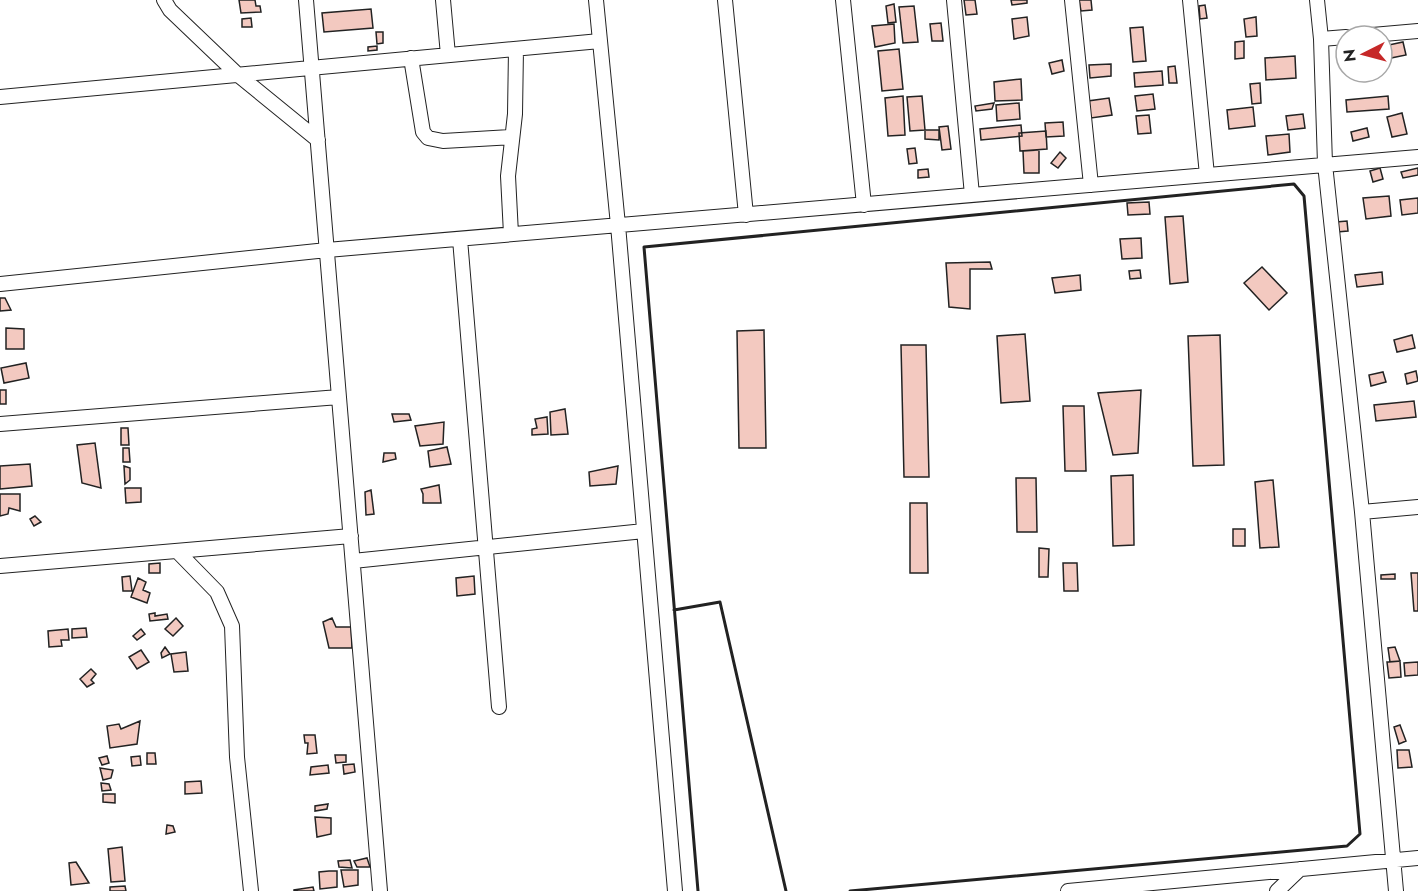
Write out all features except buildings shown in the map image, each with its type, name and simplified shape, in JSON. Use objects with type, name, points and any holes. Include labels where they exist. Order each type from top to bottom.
[{"type":"street","points":[[164,0],[170,10],[237,74],[318,141]]},
{"type":"street","points":[[306,0],[380,891]]},
{"type":"street","points":[[443,0],[448,55]]},
{"type":"street","points":[[596,0],[618,225],[675,891]]},
{"type":"street","points":[[725,0],[746,216]]},
{"type":"street","points":[[843,0],[864,205]]},
{"type":"street","points":[[954,0],[972,195]]},
{"type":"street","points":[[1072,0],[1091,185]]},
{"type":"street","points":[[1190,0],[1207,175]]},
{"type":"street","points":[[1317,0],[1321,39],[1324,164],[1362,512],[1396,891]]},
{"type":"street","points":[[1394,33],[1418,31]]},
{"type":"street","points":[[1321,39],[1334,38]]},
{"type":"street","points":[[0,97],[600,41]]},
{"type":"street","points":[[511,234],[508,176],[515,114],[516,49]]},
{"type":"street","points":[[411,58],[423,132],[429,138],[443,141],[512,137]]},
{"type":"street","points":[[0,284],[460,238],[746,216],[1418,157]]},
{"type":"street","points":[[460,238],[499,707]]},
{"type":"street","points":[[0,424],[339,397]]},
{"type":"street","points":[[1362,512],[1418,507]]},
{"type":"street","points":[[353,561],[644,531]]},
{"type":"street","points":[[0,566],[351,536]]},
{"type":"street","points":[[177,551],[217,592],[232,626],[237,757],[250,891]]},
{"type":"street","points":[[1068,891],[1418,858]]},
{"type":"street","points":[[1277,891],[1300,869]]},
{"type":"wall","points":[[698,891],[644,247],[1294,184],[1304,196],[1360,834],[1347,846],[850,891]]},
{"type":"wall","points":[[674,610],[720,602],[786,891]]}]
